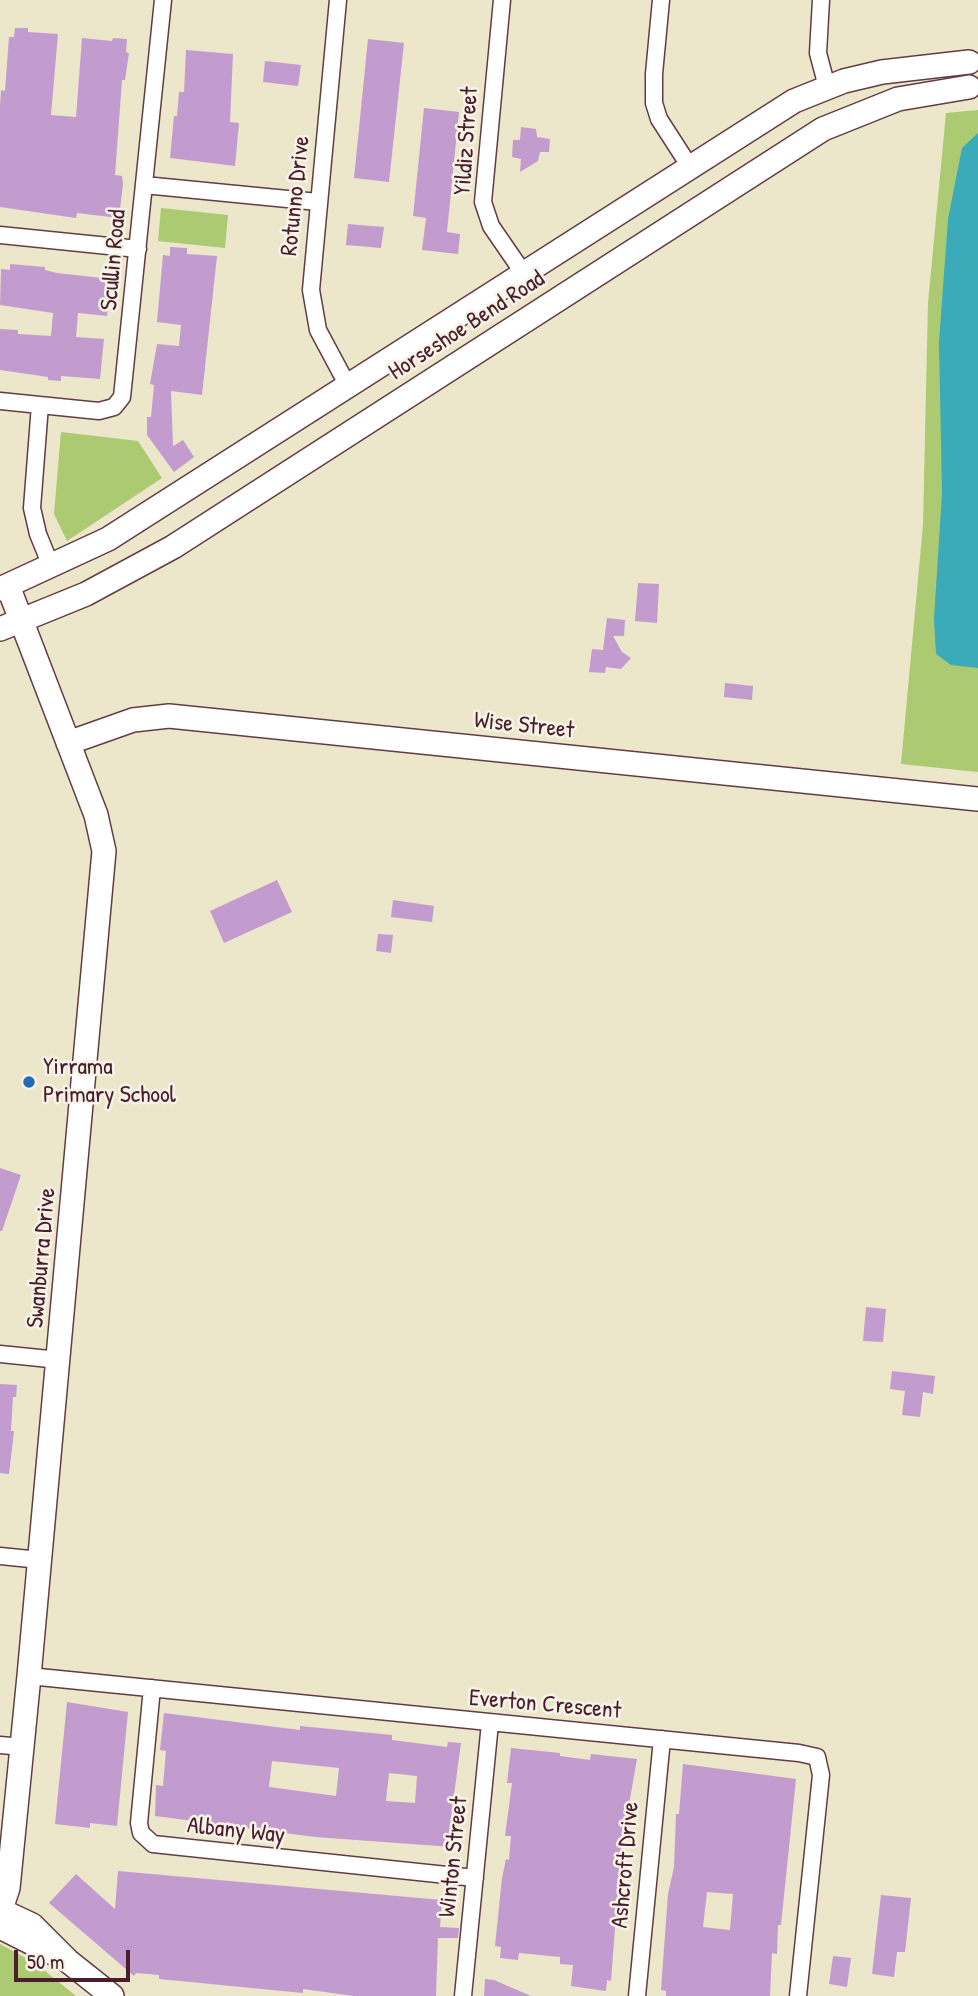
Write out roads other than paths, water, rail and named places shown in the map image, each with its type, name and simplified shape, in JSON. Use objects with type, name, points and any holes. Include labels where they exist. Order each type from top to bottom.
[{"type":"street","name":"Scullin Road","points":[[0,401],[99,411],[119,403],[125,387],[163,0]]},
{"type":"street","name":"Rotunno Drive","points":[[338,0],[310,281],[313,311],[323,342],[349,388]]},
{"type":"street","name":"Yildiz Street","points":[[502,0],[484,202],[491,226],[524,274]]},
{"type":"street","points":[[661,0],[654,103],[659,119],[710,199]]},
{"type":"street","points":[[821,0],[818,53],[827,87],[841,120]]},
{"type":"street","name":"Horseshoe Bend Road","points":[[4,587],[108,539],[349,388],[794,101],[827,87],[897,69],[969,62]]},
{"type":"street","name":"Horseshoe Bend Road","points":[[0,629],[86,594],[153,559],[710,199],[841,120],[904,98],[969,87]]},
{"type":"street","points":[[144,185],[318,202]]},
{"type":"street","points":[[0,235],[138,249]]},
{"type":"street","points":[[349,388],[370,420]]},
{"type":"street","points":[[40,405],[32,508],[38,534],[51,566]]},
{"type":"street","name":"Swanburra Drive","points":[[0,1911],[8,1888],[11,1746],[29,1676],[104,863],[100,828],[22,621],[4,587]]},
{"type":"street","name":"Wise Street","points":[[68,743],[133,720],[169,716],[978,799]]},
{"type":"street","points":[[0,1354],[59,1360]]},
{"type":"street","points":[[0,1556],[40,1560]]},
{"type":"street","name":"Everton Crescent","points":[[29,1676],[817,1757],[821,1775],[798,1996]]},
{"type":"street","name":"Albany Way","points":[[152,1688],[139,1823],[141,1833],[153,1844],[475,1878]]},
{"type":"street","name":"Winton Street","points":[[463,1996],[490,1723]]},
{"type":"street","name":"Ashcroft Drive","points":[[637,1996],[662,1739]]},
{"type":"street","points":[[0,1911],[32,1925],[68,1961],[112,1996]]},
{"type":"street","points":[[0,1927],[68,1961]]},
{"type":"water","points":[[978,133],[978,668],[951,665],[936,654],[934,619],[942,493],[939,342],[948,219],[962,148]]},
{"type":"place","name":"Yirrama Primary School","points":[[29,1082]]}]
